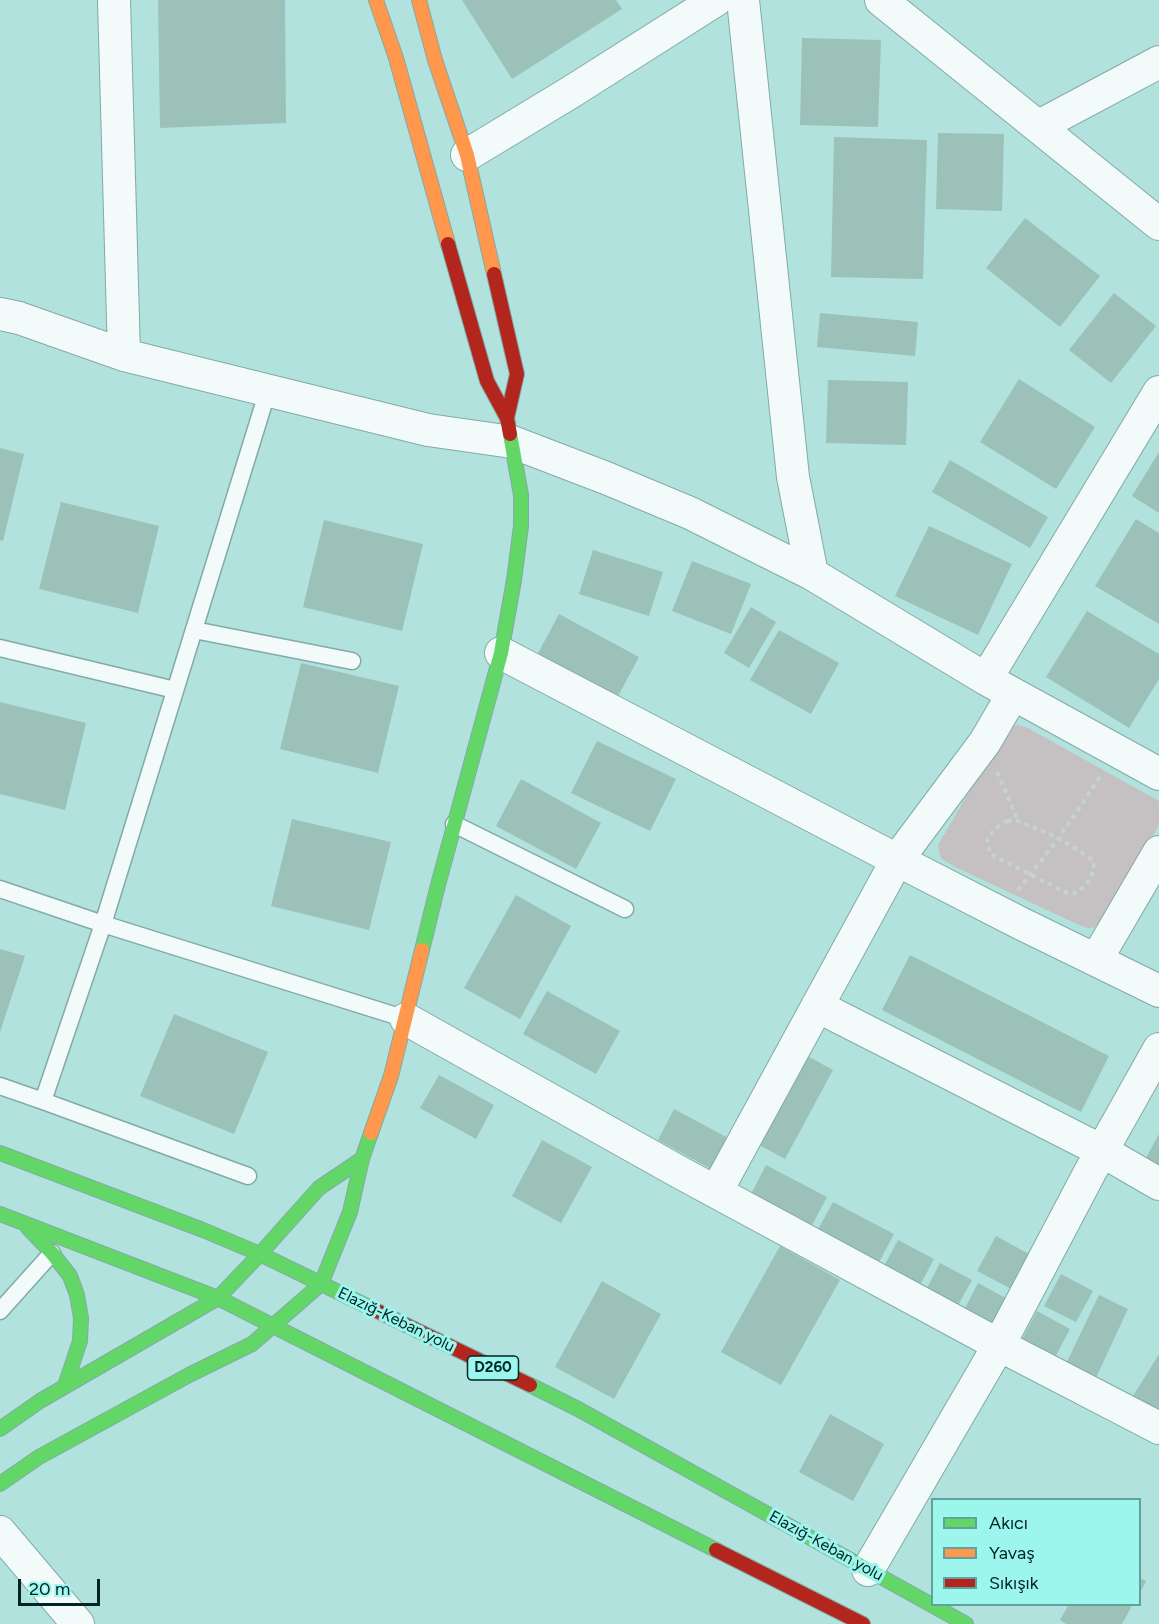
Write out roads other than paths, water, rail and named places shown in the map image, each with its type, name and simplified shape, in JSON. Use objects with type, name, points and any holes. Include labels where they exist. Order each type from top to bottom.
[{"type":"main road","points":[[0,1484],[39,1457],[120,1412],[252,1344],[321,1284],[350,1212],[362,1159],[392,1077],[438,885],[501,653],[521,526],[521,495],[510,430],[487,381],[396,58],[376,0]]},
{"type":"main road","points":[[419,0],[435,60],[467,155],[517,374],[510,430]]},
{"type":"main road","name":"Elazığ-Keban yolu","points":[[0,1153],[260,1254],[578,1409],[931,1605]]},
{"type":"main road","points":[[0,1429],[40,1401],[218,1298],[319,1188],[362,1159]]},
{"type":"main road","points":[[0,1214],[218,1298],[863,1624]]},
{"type":"main road","points":[[23,1223],[70,1276],[77,1295],[81,1318],[80,1341],[65,1386]]},
{"type":"main road","name":"Elazığ-Keban yolu","points":[[933,1606],[966,1624]]},
{"type":"street","points":[[114,0],[124,355]]},
{"type":"street","points":[[467,155],[716,0]]},
{"type":"street","points":[[743,0],[793,477],[812,574]]},
{"type":"street","points":[[881,0],[1159,224]]},
{"type":"street","points":[[1039,126],[1159,62]]},
{"type":"street","points":[[0,314],[19,318],[124,355],[428,430],[510,430],[606,478],[690,513],[812,574],[986,679],[1159,774]]},
{"type":"street","points":[[986,679],[1159,392]]},
{"type":"street","points":[[501,653],[1000,913],[1159,991]]},
{"type":"street","points":[[716,1192],[897,860],[985,742],[1013,694]]},
{"type":"street","points":[[1096,960],[1159,852]]},
{"type":"street","points":[[817,1006],[1102,1151],[1159,1184]]},
{"type":"street","points":[[406,1018],[716,1192],[999,1345],[1159,1428]]},
{"type":"street","points":[[868,1570],[999,1345],[1159,1049]]},
{"type":"street","points":[[0,1532],[78,1624]]},
{"type":"lane","points":[[43,1101],[103,924],[268,390]]},
{"type":"lane","points":[[194,630],[352,661]]},
{"type":"lane","points":[[0,648],[175,690]]},
{"type":"lane","points":[[454,824],[625,909]]},
{"type":"lane","points":[[0,889],[103,924],[406,1018]]},
{"type":"lane","points":[[0,1086],[248,1176]]},
{"type":"lane","points":[[0,1311],[52,1253]]}]
